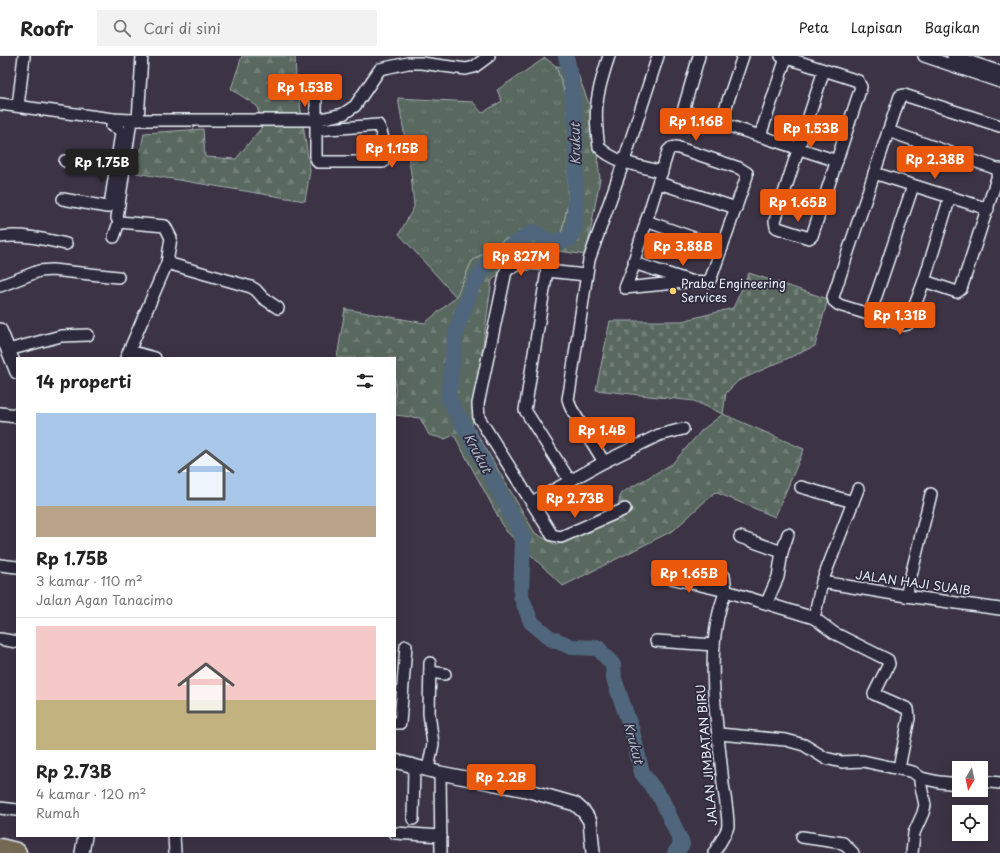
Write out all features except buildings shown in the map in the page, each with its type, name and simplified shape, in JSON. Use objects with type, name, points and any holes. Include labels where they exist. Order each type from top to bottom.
[{"type":"highway","points":[[0,849],[16,853]]},
{"type":"street","points":[[18,106],[24,56]]},
{"type":"street","points":[[114,237],[119,222],[117,218],[134,120],[142,56]]},
{"type":"street","points":[[316,125],[343,114],[355,106],[380,69],[410,60],[430,60],[466,69],[474,67],[489,56]]},
{"type":"street","points":[[609,56],[597,98],[595,114],[599,147],[607,154],[624,161],[662,172]]},
{"type":"street","points":[[604,462],[577,419],[568,399],[586,275],[592,249],[624,161],[658,56]]},
{"type":"street","points":[[699,56],[683,111],[837,161]]},
{"type":"street","points":[[720,124],[742,56]]},
{"type":"street","points":[[953,56],[1000,72]]},
{"type":"street","points":[[760,136],[784,57],[806,60],[824,70],[858,81],[861,87],[812,236],[808,238],[778,228],[775,224],[776,215],[824,70]]},
{"type":"street","points":[[931,57],[1000,82]]},
{"type":"street","points":[[950,197],[924,281],[908,324],[904,325],[839,305],[834,301],[833,297],[898,98],[902,95],[1000,126]]},
{"type":"street","points":[[0,104],[113,119],[316,125],[378,125],[382,131],[384,155],[382,162],[318,162],[316,158],[316,125],[316,97]]},
{"type":"street","points":[[63,199],[109,207],[111,203],[121,133],[117,128],[112,126],[113,119]]},
{"type":"street","points":[[888,131],[1000,169],[961,289],[957,292],[924,281]]},
{"type":"street","points":[[676,147],[744,170],[747,173],[710,281],[690,281],[625,288],[635,262],[634,258],[659,183],[668,151],[671,148],[676,147]]},
{"type":"street","points":[[65,161],[116,170]]},
{"type":"street","points":[[874,173],[988,209]]},
{"type":"street","points":[[659,183],[736,208]]},
{"type":"street","points":[[870,314],[913,186]]},
{"type":"street","points":[[646,221],[722,248]]},
{"type":"street","points":[[119,222],[166,226],[171,238],[167,263],[128,355],[146,357]]},
{"type":"street","points":[[0,237],[12,235],[32,237],[66,244]]},
{"type":"street","points":[[635,262],[690,281]]},
{"type":"street","points":[[167,263],[251,287],[278,308]]},
{"type":"street","points":[[570,481],[525,410],[547,271],[545,264],[529,263],[511,267],[506,272],[478,404],[479,418],[552,535],[562,537],[625,509]]},
{"type":"street","points":[[0,286],[39,271],[52,270],[118,277]]},
{"type":"street","points":[[547,271],[586,275]]},
{"type":"street","points":[[16,370],[3,339],[88,336]]},
{"type":"street","points":[[0,414],[16,416]]},
{"type":"street","points":[[532,502],[604,462],[659,434],[683,429]]},
{"type":"street","points":[[801,487],[853,502]]},
{"type":"street","points":[[814,618],[822,582],[858,489]]},
{"type":"street","points":[[906,596],[931,494]]},
{"type":"street","points":[[767,602],[778,577],[782,552],[788,534]]},
{"type":"street","points":[[740,536],[782,552]]},
{"type":"street","points":[[0,565],[16,568]]},
{"type":"street","points":[[658,575],[767,602],[814,618],[834,633],[888,660],[889,664],[874,694],[908,709],[909,718],[899,768]]},
{"type":"street","points":[[724,576],[726,591]]},
{"type":"street","name":"JALAN HAJI SUAIB","points":[[822,582],[906,596],[1000,609]]},
{"type":"street","name":"JALAN JIMBATAN BIRU","points":[[714,853],[728,828],[719,734],[714,707],[714,645],[720,605],[726,591]]},
{"type":"street","points":[[0,639],[16,642]]},
{"type":"street","points":[[656,641],[714,645]]},
{"type":"street","points":[[396,723],[400,723],[398,699],[406,646]]},
{"type":"street","points":[[441,853],[441,836],[429,713],[430,668],[445,674]]},
{"type":"street","points":[[719,734],[786,740],[804,745],[826,758],[842,762],[863,761],[899,768],[913,772],[921,778],[952,783]]},
{"type":"street","points":[[396,761],[434,771],[526,790],[575,804],[584,812],[590,821],[593,853]]},
{"type":"street","points":[[412,819],[414,766]]},
{"type":"street","points":[[912,853],[914,833],[923,813],[924,805],[920,782],[921,778]]},
{"type":"street","points":[[988,782],[1000,783]]},
{"type":"street","points":[[0,808],[16,810]]},
{"type":"street","points":[[396,833],[441,836]]},
{"type":"street","points":[[802,836],[843,843],[853,853]]},
{"type":"street","points":[[174,837],[175,853]]},
{"type":"green space","points":[[242,56],[295,56],[296,77],[310,171],[305,201],[136,173],[144,133],[203,129],[205,157],[236,159],[262,127],[257,106],[231,89]]},
{"type":"green space","points":[[545,58],[556,66],[569,105],[568,204],[560,239],[505,239],[472,261],[456,297],[399,234],[414,207],[411,173],[398,98],[473,102],[482,113],[502,101],[497,90]]},
{"type":"green space","points":[[556,66],[576,69],[592,112],[600,179],[586,255],[559,251],[554,267],[510,266],[492,280],[472,425],[535,533],[556,545],[616,515],[621,493],[672,464],[702,430],[723,414],[804,449],[775,517],[715,492],[674,530],[563,586],[506,531],[454,435],[445,439],[429,435],[420,418],[396,415],[396,357],[337,357],[345,309],[425,323],[456,297],[472,261],[505,239],[560,239],[568,204],[569,105]]},
{"type":"green space","points":[[749,273],[828,299],[815,346],[738,381],[726,393],[723,414],[694,401],[596,390],[610,321],[682,321],[733,308]]},
{"type":"waterway","name":"Krukut","points":[[566,56],[571,79],[576,126],[575,223],[570,239],[552,242],[533,232],[491,259],[472,286],[456,331],[448,397],[523,537],[521,596],[531,622],[550,638],[572,647],[598,648],[613,665],[614,679],[632,731],[642,773],[662,800],[682,844],[675,853]]},
{"type":"place","name":"Praba Engineering Services","points":[[673,291]]}]
